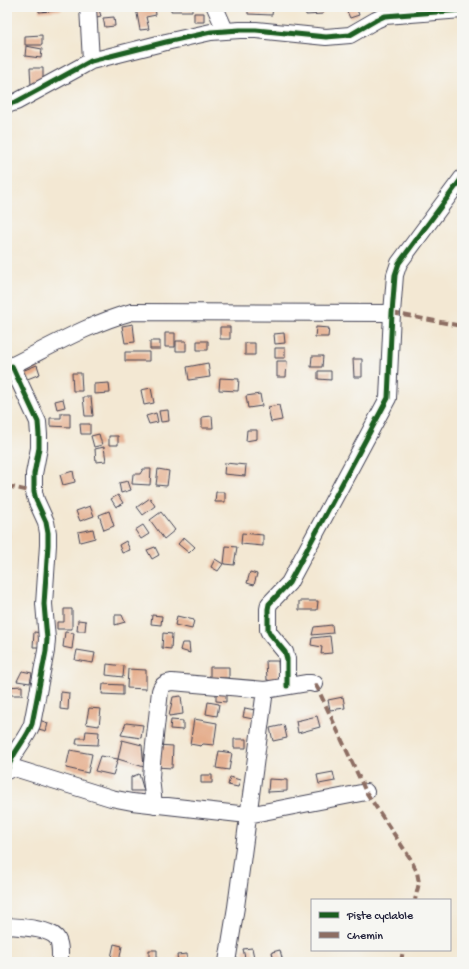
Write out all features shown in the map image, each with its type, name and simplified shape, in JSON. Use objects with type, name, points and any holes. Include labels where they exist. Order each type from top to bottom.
[{"type":"street","points":[[88,7],[91,60]]},
{"type":"street","points":[[215,7],[225,30]]},
{"type":"street","points":[[7,105],[16,102],[91,60],[211,32],[225,30],[256,30],[326,37],[350,35],[385,16],[462,10]]},
{"type":"street","points":[[287,686],[287,659],[284,652],[268,630],[269,604],[289,583],[388,398],[395,276],[399,263],[462,178]]},
{"type":"street","points":[[366,792],[248,815],[154,805],[111,798],[8,769],[12,756],[29,732],[32,724],[46,651],[47,639],[44,604],[48,545],[46,522],[34,492],[34,474],[39,448],[38,422],[9,367],[82,331],[116,316],[132,312],[392,313]]},
{"type":"street","points":[[154,805],[151,778],[152,763],[160,691],[161,687],[166,683],[172,682],[265,690],[307,683],[315,684]]},
{"type":"street","points":[[227,962],[236,907],[265,690]]},
{"type":"street","points":[[7,926],[44,930],[56,937],[59,946],[60,962]]},
{"type":"building","points":[[39,7],[62,7],[62,10],[39,12]]},
{"type":"building","points":[[98,7],[101,16],[89,19],[90,8]]},
{"type":"building","points":[[155,7],[156,15],[146,17],[149,29],[140,30],[136,8]]},
{"type":"building","points":[[171,7],[192,7],[192,11],[171,11]]},
{"type":"building","points":[[248,7],[273,7],[272,15],[248,14]]},
{"type":"building","points":[[305,7],[323,7],[323,14],[306,15]]},
{"type":"building","points":[[345,7],[356,7],[359,15],[350,18]]},
{"type":"building","points":[[194,13],[204,13],[204,22],[194,22]]},
{"type":"building","points":[[114,17],[115,26],[105,27],[103,18]]},
{"type":"building","points":[[42,35],[42,45],[25,45],[25,36]]},
{"type":"building","points":[[26,46],[42,49],[41,58],[25,56]]},
{"type":"building","points":[[30,68],[43,68],[43,86],[31,86]]},
{"type":"building","points":[[133,324],[135,342],[125,343],[122,326]]},
{"type":"building","points":[[220,327],[230,327],[230,339],[220,339]]},
{"type":"building","points":[[316,327],[329,328],[328,337],[315,337]]},
{"type":"building","points":[[165,333],[175,333],[175,347],[165,347]]},
{"type":"building","points":[[284,333],[285,343],[275,344],[274,334]]},
{"type":"building","points":[[150,341],[160,341],[160,349],[150,349]]},
{"type":"building","points":[[176,341],[186,341],[186,351],[176,351]]},
{"type":"building","points":[[197,341],[208,341],[208,350],[197,350]]},
{"type":"building","points":[[245,343],[255,343],[255,355],[245,355]]},
{"type":"building","points":[[275,348],[285,348],[285,358],[275,358]]},
{"type":"building","points":[[125,352],[149,352],[149,361],[125,361]]},
{"type":"building","points":[[312,356],[323,356],[322,367],[311,367]]},
{"type":"building","points":[[353,359],[362,359],[362,377],[354,377]]},
{"type":"building","points":[[277,361],[287,361],[286,377],[277,377]]},
{"type":"building","points":[[208,363],[210,377],[189,380],[187,367]]},
{"type":"building","points":[[37,365],[40,374],[25,380],[22,371]]},
{"type":"building","points":[[318,371],[331,371],[331,380],[318,379]]},
{"type":"building","points":[[72,373],[81,373],[82,391],[73,391]]},
{"type":"building","points":[[220,378],[239,379],[238,391],[219,390]]},
{"type":"building","points":[[109,383],[110,393],[94,394],[94,384]]},
{"type":"building","points":[[151,388],[154,403],[144,405],[141,390]]},
{"type":"building","points":[[7,391],[12,400],[7,403]]},
{"type":"building","points":[[260,394],[262,406],[248,408],[246,396]]},
{"type":"building","points":[[83,397],[91,397],[93,416],[85,416]]},
{"type":"building","points":[[63,399],[65,407],[57,409],[55,401]]},
{"type":"building","points":[[279,405],[282,420],[271,422],[268,407]]},
{"type":"building","points":[[168,410],[169,421],[161,422],[159,411]]},
{"type":"building","points":[[61,413],[70,413],[70,427],[50,426],[50,418],[61,418]]},
{"type":"building","points":[[156,413],[158,422],[149,424],[146,416]]},
{"type":"building","points":[[212,416],[213,428],[202,428],[202,417]]},
{"type":"building","points":[[80,424],[90,424],[90,434],[81,434]]},
{"type":"building","points":[[247,430],[257,430],[257,439],[246,441]]},
{"type":"building","points":[[99,434],[102,445],[94,447],[91,436]]},
{"type":"building","points":[[109,436],[118,436],[118,445],[109,445]]},
{"type":"building","points":[[104,447],[106,461],[96,462],[95,449]]},
{"type":"building","points":[[225,463],[246,465],[245,476],[224,474]]},
{"type":"building","points":[[143,469],[151,469],[150,485],[132,484],[133,474],[140,474]]},
{"type":"building","points":[[158,469],[169,471],[167,486],[156,485]]},
{"type":"building","points":[[73,471],[75,482],[63,485],[60,475]]},
{"type":"building","points":[[128,481],[131,490],[121,493],[119,483]]},
{"type":"building","points":[[216,492],[225,492],[225,502],[215,502]]},
{"type":"building","points":[[118,495],[123,503],[116,507],[111,499]]},
{"type":"building","points":[[150,498],[155,506],[143,515],[137,507]]},
{"type":"building","points":[[90,506],[94,516],[80,521],[76,511]]},
{"type":"building","points":[[109,511],[114,526],[104,530],[99,515]]},
{"type":"building","points":[[161,512],[175,530],[164,539],[150,520]]},
{"type":"building","points":[[8,518],[10,538],[7,538]]},
{"type":"building","points":[[143,525],[149,534],[141,539],[135,530]]},
{"type":"building","points":[[93,529],[95,538],[80,542],[78,532]]},
{"type":"building","points":[[242,533],[263,535],[263,546],[241,544]]},
{"type":"building","points":[[184,537],[195,547],[189,553],[178,544]]},
{"type":"building","points":[[126,541],[130,550],[122,553],[119,545]]},
{"type":"building","points":[[226,546],[237,547],[234,565],[224,564]]},
{"type":"building","points":[[155,547],[159,555],[152,559],[147,550]]},
{"type":"building","points":[[215,559],[223,564],[218,571],[211,567]]},
{"type":"building","points":[[250,572],[257,574],[254,585],[247,583]]},
{"type":"building","points":[[299,601],[318,601],[317,610],[299,610]]},
{"type":"building","points":[[64,609],[72,609],[72,629],[57,629],[57,622],[64,622]]},
{"type":"building","points":[[115,615],[122,615],[125,622],[115,625]]},
{"type":"building","points":[[152,615],[162,616],[161,625],[151,624]]},
{"type":"building","points":[[177,616],[194,620],[192,629],[175,625]]},
{"type":"building","points":[[78,620],[86,621],[85,631],[77,631]]},
{"type":"building","points":[[332,625],[333,633],[312,635],[314,627]]},
{"type":"building","points":[[34,632],[42,633],[41,647],[33,647]]},
{"type":"building","points":[[65,632],[74,633],[72,649],[63,647]]},
{"type":"building","points":[[163,633],[172,634],[171,649],[162,648]]},
{"type":"building","points":[[330,636],[332,653],[321,654],[322,647],[311,645],[312,638]]},
{"type":"building","points":[[182,643],[189,643],[190,653],[180,650]]},
{"type":"building","points":[[77,650],[95,653],[93,663],[75,660]]},
{"type":"building","points":[[266,661],[278,661],[279,682],[267,680]]},
{"type":"building","points":[[107,664],[124,666],[123,677],[106,675]]},
{"type":"building","points":[[210,667],[229,667],[229,678],[210,678]]},
{"type":"building","points":[[128,669],[146,670],[146,689],[127,688]]},
{"type":"building","points":[[22,671],[32,673],[30,683],[17,681]]},
{"type":"building","points":[[103,684],[123,685],[123,695],[102,694]]},
{"type":"building","points":[[22,686],[22,695],[7,695],[7,687]]},
{"type":"building","points":[[216,691],[226,692],[226,702],[216,701]]},
{"type":"building","points":[[61,692],[69,693],[68,710],[60,709]]},
{"type":"building","points":[[181,696],[183,714],[169,716],[173,697]]},
{"type":"building","points":[[343,697],[345,708],[330,710],[328,700]]},
{"type":"building","points":[[208,702],[219,704],[217,716],[206,714]]},
{"type":"building","points":[[89,708],[101,709],[99,726],[86,724]]},
{"type":"building","points":[[245,708],[255,710],[253,719],[243,717]]},
{"type":"building","points":[[317,716],[320,727],[298,733],[296,721]]},
{"type":"building","points":[[36,719],[48,723],[46,731],[31,727]]},
{"type":"building","points":[[194,719],[217,723],[214,745],[203,744],[201,746],[190,744]]},
{"type":"building","points":[[171,720],[183,721],[183,730],[170,729]]},
{"type":"building","points":[[126,723],[143,725],[141,738],[121,735]]},
{"type":"building","points":[[284,725],[287,738],[273,741],[270,728]]},
{"type":"building","points":[[86,731],[99,732],[98,745],[76,744],[77,738],[85,738]]},
{"type":"building","points":[[234,739],[246,739],[246,748],[234,748]]},
{"type":"building","points":[[122,740],[142,745],[144,767],[118,759]]},
{"type":"building","points":[[157,745],[173,746],[172,768],[155,767]]},
{"type":"building","points":[[70,750],[92,754],[88,773],[66,768]]},
{"type":"building","points":[[219,751],[232,753],[229,770],[216,768]]},
{"type":"building","points":[[100,756],[118,759],[113,775],[95,771]]},
{"type":"building","points":[[333,772],[335,781],[319,784],[317,775]]},
{"type":"building","points":[[139,774],[144,791],[131,791],[131,777]]},
{"type":"building","points":[[201,775],[212,775],[212,783],[201,783]]},
{"type":"building","points":[[230,777],[240,780],[238,787],[228,785]]},
{"type":"building","points":[[269,779],[287,780],[287,791],[268,792]]},
{"type":"building","points":[[114,944],[122,946],[119,962],[110,962]]},
{"type":"building","points":[[252,948],[255,962],[246,962],[243,949]]},
{"type":"building","points":[[149,950],[157,950],[157,962],[149,962]]},
{"type":"building","points":[[280,950],[283,962],[274,962],[272,952]]},
{"type":"building","points":[[187,954],[188,962],[178,962],[177,955]]},
{"type":"marked path","points":[[392,313],[462,326]]},
{"type":"marked path","points":[[7,486],[34,492]]},
{"type":"marked path","points":[[315,684],[366,792],[410,858],[417,872],[419,883],[415,899]]},
{"type":"marked path","points":[[401,962],[403,951]]},
{"type":"cycle path","points":[[7,105],[16,102],[91,61],[211,32],[256,30],[326,37],[350,35],[385,16],[462,10]]},
{"type":"cycle path","points":[[287,686],[287,659],[285,652],[268,630],[269,604],[289,583],[388,398],[395,275],[399,263],[462,178]]},
{"type":"cycle path","points":[[7,771],[12,758],[32,724],[47,639],[44,604],[48,533],[46,522],[34,492],[34,474],[39,448],[38,422],[12,366]]}]
